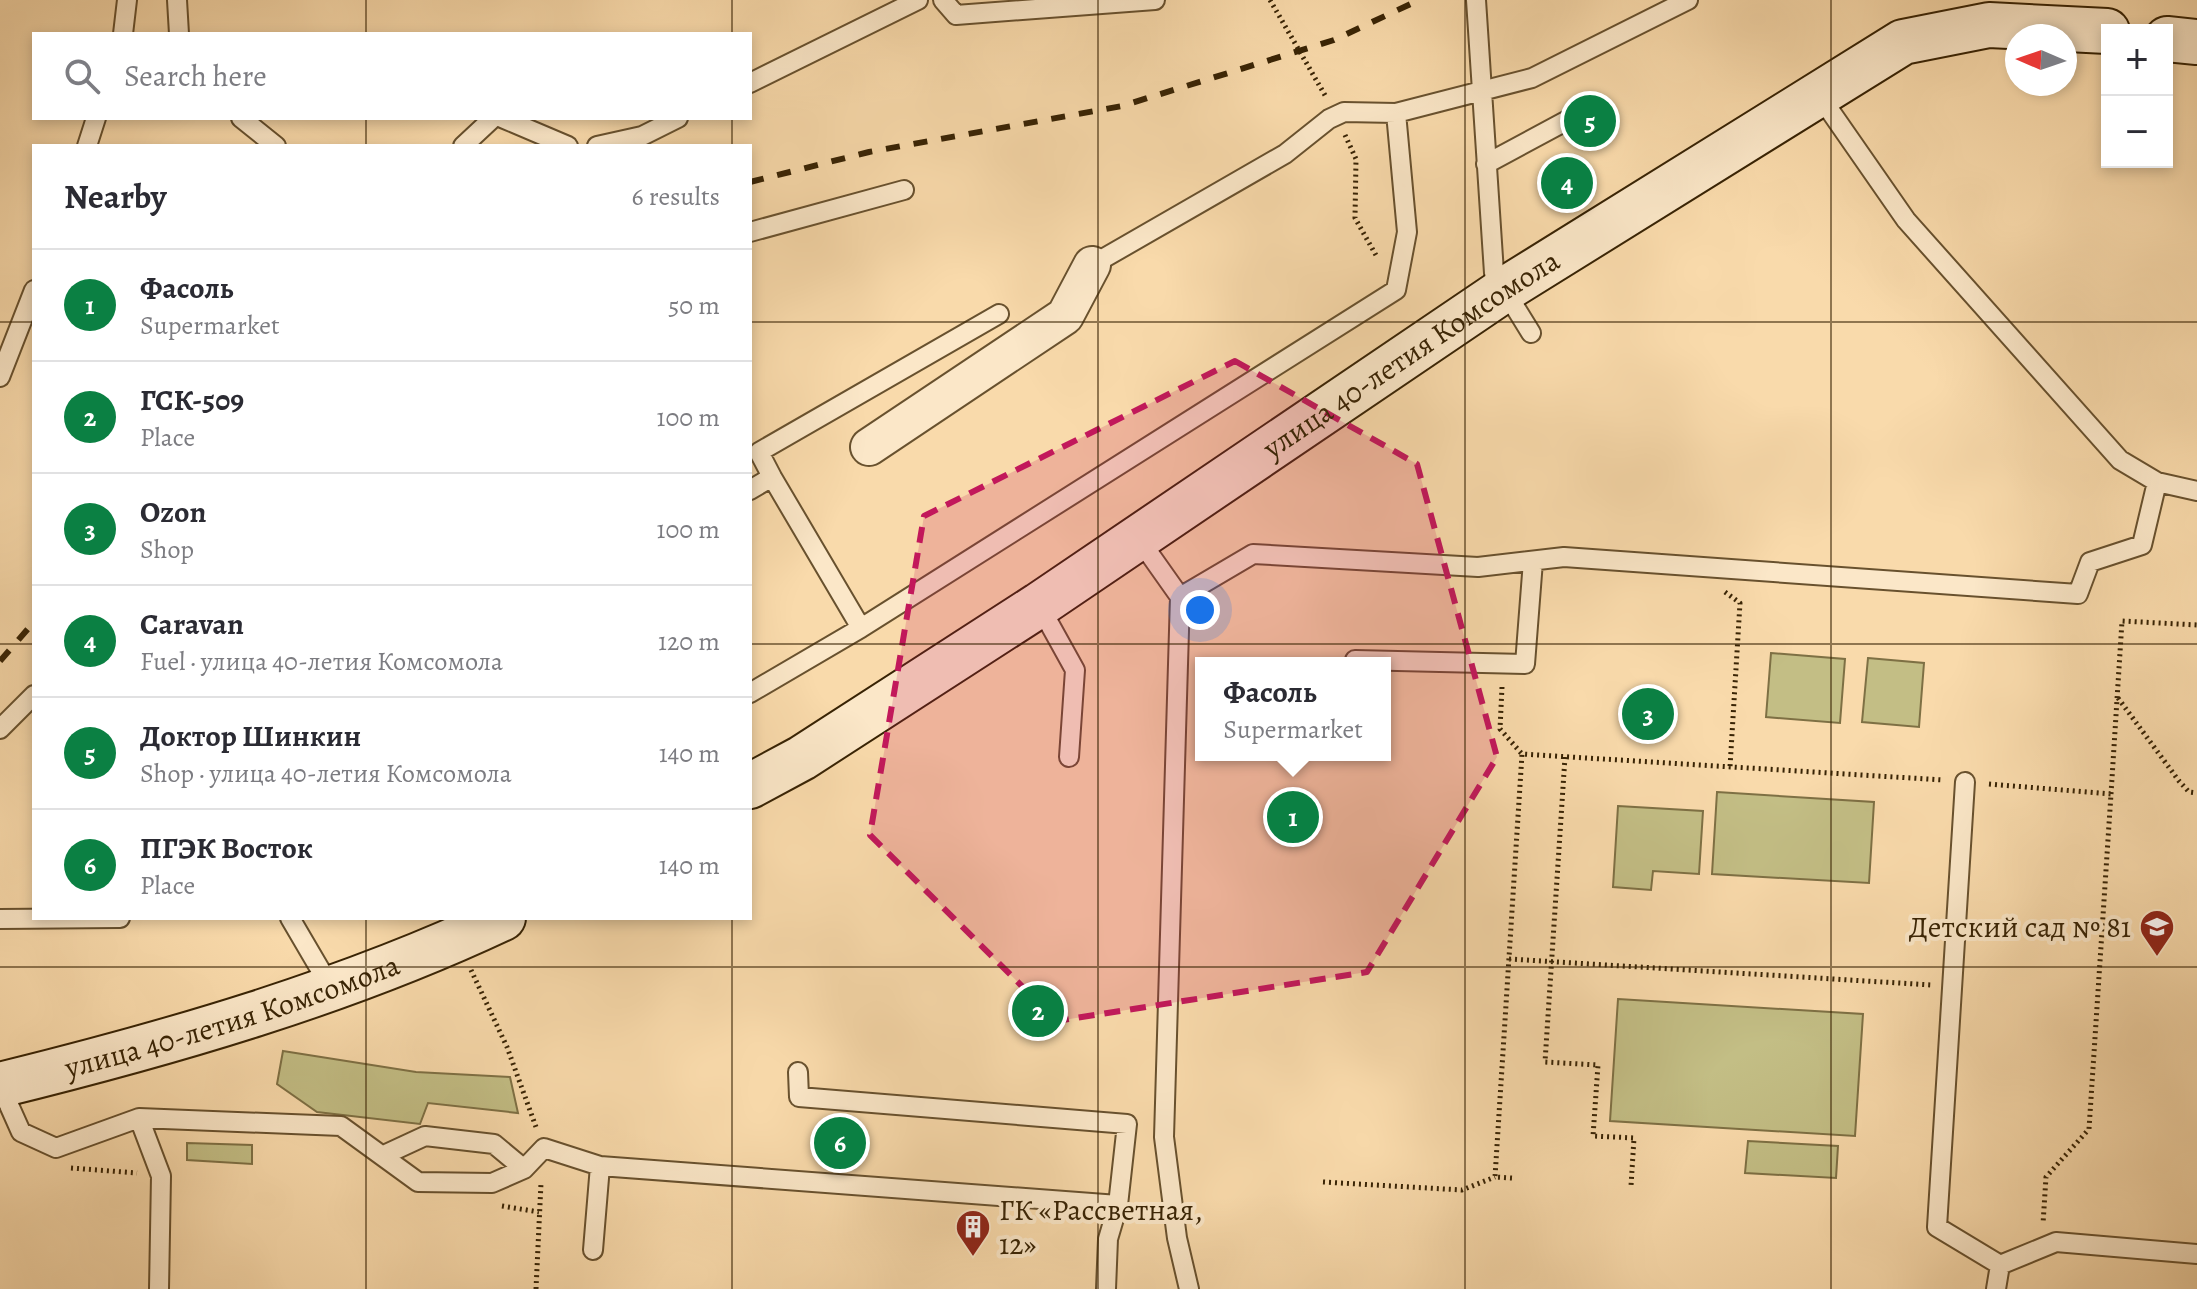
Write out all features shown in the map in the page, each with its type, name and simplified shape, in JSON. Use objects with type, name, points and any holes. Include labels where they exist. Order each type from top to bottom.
[{"type":"main road","name":"улица 40-летия Комсомола","points":[[752,785],[802,758],[1039,605],[1504,290],[1817,92],[1903,42],[1992,12],[2101,30]]},
{"type":"main road","points":[[2173,40],[2197,42]]},
{"type":"main road","name":"улица 40-летия Комсомола","points":[[0,1085],[97,1061],[331,988],[448,944],[499,920]]},
{"type":"street","points":[[869,447],[1065,316],[1092,265]]},
{"type":"lane","points":[[123,32],[127,0]]},
{"type":"lane","points":[[177,0],[179,32]]},
{"type":"lane","points":[[752,82],[918,0]]},
{"type":"lane","points":[[943,0],[956,15],[1155,0]]},
{"type":"lane","points":[[1476,0],[1494,273],[1531,333]]},
{"type":"lane","points":[[1092,265],[1285,154],[1344,112],[1396,113],[1532,78],[1688,0]]},
{"type":"lane","points":[[1817,92],[1906,220],[2120,460],[2157,482],[2197,491]]},
{"type":"lane","points":[[1486,164],[1592,107]]},
{"type":"lane","points":[[752,692],[861,628],[1396,290],[1407,232],[1396,113]]},
{"type":"lane","points":[[88,144],[95,120]]},
{"type":"lane","points":[[244,120],[274,144]]},
{"type":"lane","points":[[465,144],[491,120]]},
{"type":"lane","points":[[507,120],[563,144]]},
{"type":"lane","points":[[606,144],[642,136],[674,120]]},
{"type":"lane","points":[[752,231],[904,190]]},
{"type":"lane","points":[[0,377],[32,295]]},
{"type":"lane","points":[[861,628],[759,452],[999,314]]},
{"type":"lane","points":[[752,489],[772,477]]},
{"type":"lane","points":[[1180,597],[1253,554],[1478,567],[1564,557],[2078,594],[2090,562],[2142,545],[2157,482]]},
{"type":"lane","points":[[1139,539],[1180,597],[1164,1137],[1177,1238],[1189,1289]]},
{"type":"lane","points":[[1391,661],[1525,664],[1533,561]]},
{"type":"lane","points":[[1039,605],[1075,670],[1069,757]]},
{"type":"lane","points":[[0,729],[32,697]]},
{"type":"lane","points":[[1965,782],[1937,1227],[2000,1265]]},
{"type":"lane","points":[[0,919],[32,919]]},
{"type":"lane","points":[[291,920],[331,988]]},
{"type":"lane","points":[[798,1072],[799,1097],[1127,1124],[1118,1205],[1108,1239],[1106,1289]]},
{"type":"lane","points":[[0,1085],[21,1132],[56,1148],[139,1118],[341,1126],[418,1182],[492,1183],[524,1169],[544,1148],[600,1166],[1118,1205]]},
{"type":"lane","points":[[139,1118],[161,1176],[159,1289]]},
{"type":"lane","points":[[384,1155],[425,1136],[494,1144],[524,1169]]},
{"type":"lane","points":[[593,1250],[600,1166]]},
{"type":"lane","points":[[2000,1265],[2056,1242],[2197,1254]]},
{"type":"lane","points":[[1996,1289],[2000,1265]]},
{"type":"path","points":[[1270,0],[1336,116],[1356,159],[1355,218],[1396,290]]},
{"type":"path","points":[[1708,567],[1708,579],[1740,603],[1730,767]]},
{"type":"path","points":[[2040,1249],[2046,1177],[2089,1129],[2122,621],[2197,625]]},
{"type":"path","points":[[2117,697],[2179,781],[2189,792],[2197,793]]},
{"type":"path","points":[[1495,1177],[1522,754],[2111,794]]},
{"type":"path","points":[[1565,757],[1545,1062],[1598,1065],[1593,1136],[1634,1138],[1631,1186]]},
{"type":"path","points":[[1509,959],[1952,987]]},
{"type":"path","points":[[469,965],[507,1047],[544,1148],[536,1289]]},
{"type":"path","points":[[1323,1182],[1462,1190],[1495,1177],[1512,1178]]},
{"type":"path","points":[[495,1205],[539,1212]]},
{"type":"highlighted area","points":[[1235,361],[1417,464],[1497,757],[1367,972],[1057,1021],[870,835],[924,516]]},
{"type":"shaded area","points":[[1771,653],[1845,659],[1840,723],[1766,717]]},
{"type":"shaded area","points":[[1868,658],[1924,663],[1919,727],[1862,722]]},
{"type":"shaded area","points":[[1717,792],[1874,802],[1869,883],[1712,874]]},
{"type":"shaded area","points":[[1618,806],[1703,811],[1699,874],[1653,871],[1651,890],[1613,887]]},
{"type":"shaded area","points":[[1618,999],[1863,1014],[1855,1136],[1610,1121]]},
{"type":"shaded area","points":[[283,1051],[416,1072],[510,1077],[518,1113],[428,1103],[420,1124],[317,1112],[277,1084]]},
{"type":"shaded area","points":[[1748,1141],[1838,1146],[1836,1178],[1745,1173]]},
{"type":"shaded area","points":[[187,1143],[252,1145],[252,1164],[187,1160]]},
{"type":"railway","points":[[752,181],[869,152],[1122,106],[1334,40],[1419,0]]},
{"type":"railway","points":[[0,661],[32,624]]},
{"type":"place","name":"Доктор Шинкин","points":[[1590,121]]},
{"type":"place","name":"Caravan","points":[[1567,183]]},
{"type":"place","name":"Ozon","points":[[1648,714]]},
{"type":"place","name":"Фасоль","points":[[1293,817]]},
{"type":"place","name":"Детский сад № 81","points":[[2157,958]]},
{"type":"place","name":"ГСК-509","points":[[1038,1011]]},
{"type":"place","name":"ПГЭК Восток","points":[[840,1143]]},
{"type":"place","name":"ГК «Рассветная, 12»","points":[[973,1258]]}]
